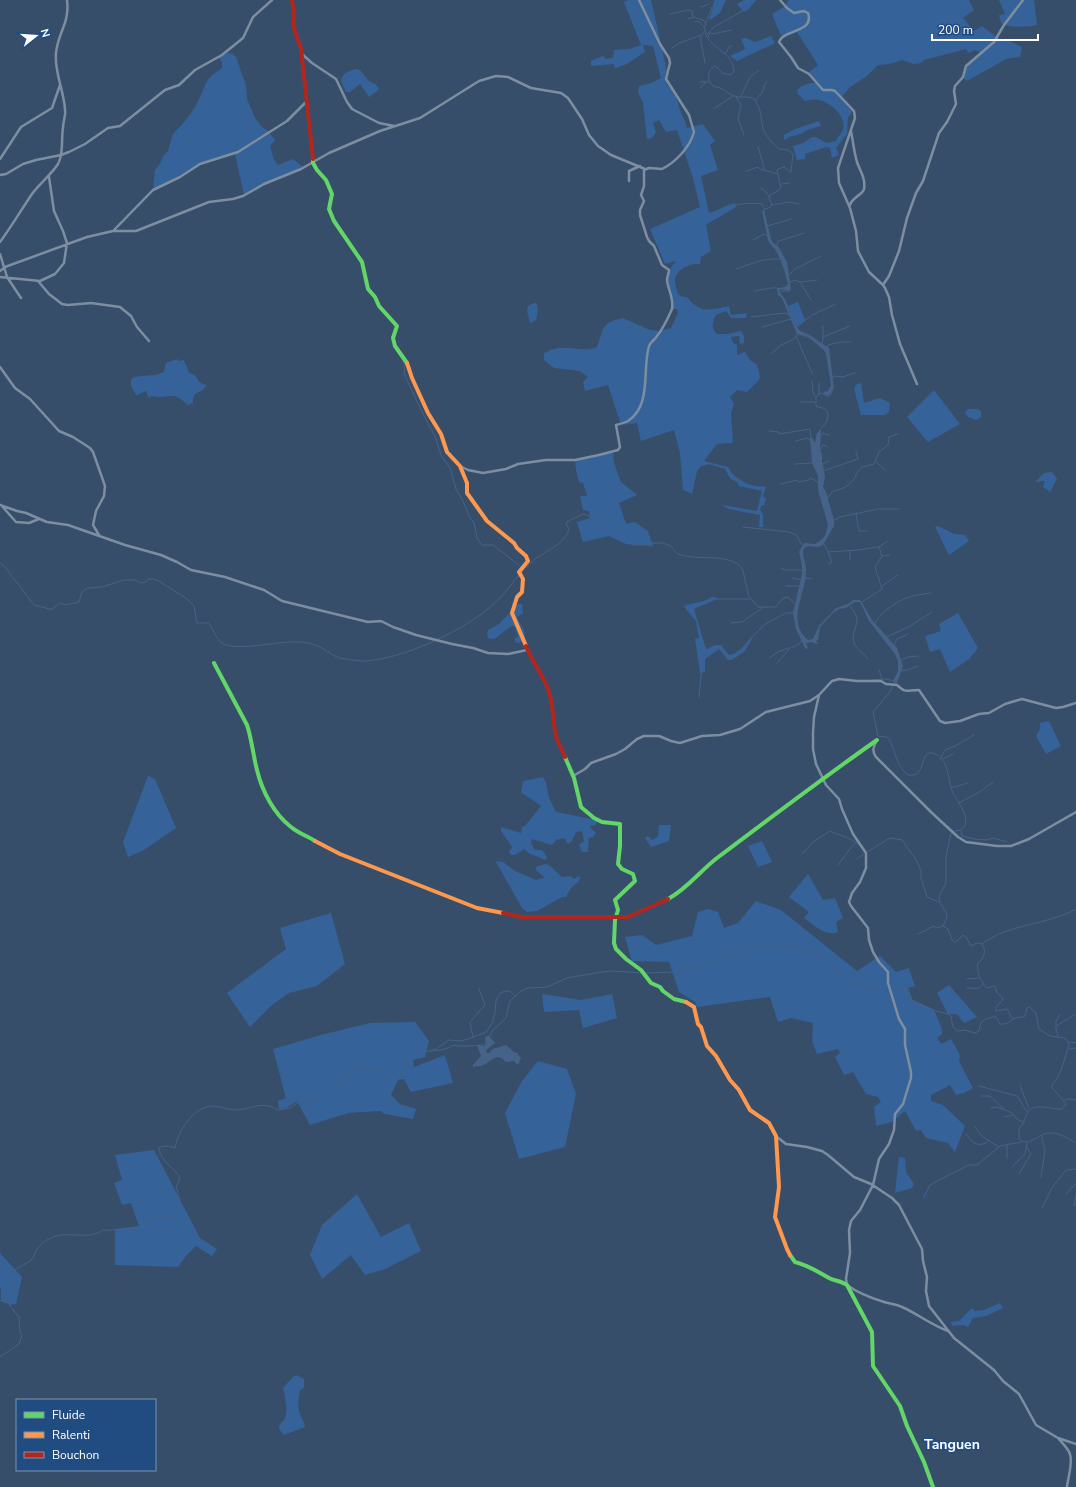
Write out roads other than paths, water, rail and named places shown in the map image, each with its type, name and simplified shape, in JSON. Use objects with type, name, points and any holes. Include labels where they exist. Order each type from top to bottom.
[{"type":"street","points":[[0,242],[34,191],[49,176],[58,163],[61,155],[63,127],[66,114],[64,92],[57,74],[56,53],[59,38],[66,21],[68,10],[66,0]]},
{"type":"street","points":[[0,175],[6,174],[23,164],[61,155],[85,144],[108,128],[120,126],[165,90],[179,84],[195,70],[222,55],[243,38],[253,17],[272,0]]},
{"type":"street","points":[[292,0],[294,14],[293,25],[301,54],[313,163],[326,180],[332,194],[329,207],[330,212],[362,262],[368,289],[375,297],[379,306],[397,326],[394,338],[395,346],[406,360],[412,378],[428,413],[439,431],[447,452],[460,466],[468,470],[483,473],[506,469],[518,464],[546,460],[575,460],[618,450],[616,425],[628,421],[642,402],[644,396],[646,362],[650,345],[658,336],[673,305],[672,295],[667,280],[669,270],[662,265],[654,246],[649,241],[642,221],[640,210],[644,200],[641,195],[643,190],[645,168]]},
{"type":"street","points":[[0,271],[5,267],[67,243],[113,231],[136,231],[212,201],[240,197],[264,184],[284,177],[313,163],[329,153],[380,131],[420,118],[479,81],[491,77],[508,77],[531,88],[561,93],[568,98],[582,119],[589,135],[598,146],[612,155],[645,168],[662,169],[674,161],[686,147],[694,132],[689,115],[666,79],[670,63],[669,58],[660,44],[639,0]]},
{"type":"street","points":[[780,0],[794,13],[804,11],[808,13],[809,19],[799,31],[780,38],[779,44],[791,57],[798,68],[809,74],[823,90],[835,91],[854,111],[855,118],[844,148],[838,172],[839,183],[850,206],[856,231],[858,251],[869,272],[883,285],[889,297],[900,344],[917,384]]},
{"type":"street","points":[[883,285],[889,276],[900,251],[907,218],[916,193],[923,181],[938,136],[956,104],[954,91],[956,86],[963,77],[966,66],[994,42],[1004,25],[1023,0]]},
{"type":"street","points":[[301,54],[336,79],[352,109],[379,123],[395,126]]},
{"type":"street","points":[[0,159],[22,127],[52,108],[60,84]]},
{"type":"street","points":[[113,231],[153,190],[180,177],[200,164],[238,152],[259,140],[287,121],[306,102]]},
{"type":"street","points":[[850,206],[852,200],[863,192],[864,188],[862,173],[857,162],[851,131]]},
{"type":"street","points":[[629,181],[629,171],[640,166]]},
{"type":"street","points":[[0,277],[38,281],[51,277],[62,266],[65,260],[67,243],[53,206],[49,176]]},
{"type":"street","points":[[0,254],[7,277],[21,298]]},
{"type":"street","points":[[38,281],[49,294],[62,304],[68,305],[91,303],[120,308],[131,316],[137,327],[149,341]]},
{"type":"street","points":[[0,367],[15,388],[30,399],[59,431],[73,437],[90,448],[93,452],[105,486],[104,496],[96,511],[93,524],[99,535]]},
{"type":"street","points":[[460,466],[466,483],[467,493],[487,521],[514,543],[526,556],[528,561],[519,572],[524,579],[522,592],[517,597],[512,613],[528,650],[528,654],[539,669],[548,689],[554,720],[554,734],[574,776],[581,807],[594,818],[602,822],[620,824],[618,864],[622,869],[633,874],[635,881],[615,900],[618,910],[615,918],[614,943],[616,949],[626,959],[641,970],[652,983],[660,987],[663,991],[674,998],[685,1001],[694,1007],[698,1024],[701,1027],[710,1051],[716,1056],[730,1080],[739,1090],[750,1110],[768,1123],[776,1136],[786,1144],[822,1151],[854,1177],[872,1184],[892,1198],[899,1205],[922,1249],[927,1277],[926,1290],[929,1306],[954,1338],[994,1370],[1003,1381],[1019,1394],[1036,1425],[1058,1438],[1076,1444]]},
{"type":"street","points":[[0,505],[26,513],[47,522],[68,524],[125,545],[161,555],[191,570],[225,577],[264,590],[282,601],[368,622],[381,621],[416,635],[473,648],[488,653],[508,654],[528,650]]},
{"type":"street","points":[[0,505],[16,522],[29,523],[39,518]]},
{"type":"street","points":[[214,663],[247,725],[251,736],[257,771],[267,797],[281,818],[292,828],[340,854],[437,893],[476,908],[521,917],[615,918],[628,917],[651,907],[684,888],[710,863],[822,778],[877,740]]},
{"type":"street","points":[[574,776],[585,769],[590,763],[616,754],[637,739],[644,736],[659,736],[680,743],[702,736],[720,735],[745,727],[766,712],[810,701],[819,695],[832,681],[839,679],[857,682],[880,681],[886,684],[897,684],[904,691],[919,690],[940,721],[945,724],[960,721],[979,714],[989,713],[1005,704],[1022,699],[1056,708],[1076,703]]},
{"type":"street","points":[[819,695],[814,717],[813,749],[816,764],[826,785],[839,799],[853,834],[866,853],[866,868],[860,882],[852,893],[849,902],[868,928],[869,940],[873,952],[888,972],[888,983],[896,1010],[905,1029],[905,1045],[911,1072],[911,1078],[903,1104],[895,1114],[894,1130],[889,1144],[879,1159],[872,1184],[860,1210],[851,1221],[850,1253],[846,1279],[847,1285],[872,1332],[873,1366],[900,1406],[933,1487]]},
{"type":"street","points":[[877,740],[873,748],[876,757],[958,837],[966,842],[997,846],[1011,846],[1029,839],[1076,812]]},
{"type":"street","points":[[776,1136],[779,1187],[775,1217],[787,1249],[795,1262],[805,1264],[830,1279],[845,1283],[866,1296],[900,1306],[938,1328],[948,1331]]},
{"type":"street","points":[[1058,1438],[1070,1453],[1070,1474],[1067,1487]]},
{"type":"waterway","points":[[701,7],[709,4]]},
{"type":"waterway","points":[[712,7],[705,25],[707,37],[730,59],[733,64],[734,71],[731,75],[722,73],[715,66],[709,72],[708,77],[710,82],[713,86],[734,96],[753,98],[758,105],[763,128],[767,136],[779,149],[788,150],[793,154],[791,172],[784,167],[777,170],[781,188],[770,195],[769,199],[772,205],[769,208],[764,209],[764,213]]},
{"type":"waterway","points":[[670,14],[688,10],[692,11],[693,17],[703,20],[706,24]]},
{"type":"waterway","points":[[707,34],[714,27],[744,10]]},
{"type":"waterway","points":[[688,19],[693,17]]},
{"type":"waterway","points":[[695,22],[698,21],[704,27]]},
{"type":"waterway","points":[[708,37],[710,33],[713,34],[732,30]]},
{"type":"waterway","points":[[672,48],[679,43],[702,35],[704,32]]},
{"type":"waterway","points":[[701,36],[705,63]]},
{"type":"waterway","points":[[725,54],[729,47],[732,46]]},
{"type":"waterway","points":[[741,96],[750,77],[759,70]]},
{"type":"waterway","points":[[700,88],[705,83],[704,81]]},
{"type":"waterway","points":[[755,100],[762,93],[765,84],[768,81]]},
{"type":"waterway","points":[[700,82],[709,82]]},
{"type":"waterway","points":[[715,108],[733,96]]},
{"type":"waterway","points":[[736,97],[741,105],[738,119],[744,135]]},
{"type":"waterway","points":[[758,147],[765,171]]},
{"type":"waterway","points":[[746,171],[758,167],[777,174]]},
{"type":"waterway","points":[[782,184],[789,183]]},
{"type":"waterway","points":[[760,188],[763,189],[769,196]]},
{"type":"waterway","points":[[772,205],[789,202],[799,204]]},
{"type":"waterway","points":[[733,206],[755,203],[762,204],[764,207]]},
{"type":"waterway","points":[[767,226],[791,219]]},
{"type":"waterway","points":[[777,245],[778,241],[804,233]]},
{"type":"waterway","points":[[753,240],[764,234],[768,236]]},
{"type":"waterway","points":[[789,275],[795,269],[821,256]]},
{"type":"waterway","points":[[736,269],[763,260],[780,259]]},
{"type":"waterway","points":[[790,282],[795,280],[800,282],[811,300]]},
{"type":"waterway","points":[[801,282],[817,280]]},
{"type":"waterway","points":[[755,291],[777,288]]},
{"type":"waterway","points":[[779,293],[782,291],[789,291]]},
{"type":"waterway","points":[[797,327],[812,315],[836,304]]},
{"type":"waterway","points":[[751,317],[785,313],[790,315]]},
{"type":"waterway","points":[[762,327],[791,320]]},
{"type":"waterway","points":[[823,326],[823,337]]},
{"type":"waterway","points":[[822,345],[823,337],[850,326]]},
{"type":"waterway","points":[[799,334],[809,338]]},
{"type":"waterway","points":[[771,354],[781,345],[792,340],[799,334]]},
{"type":"waterway","points":[[796,336],[812,373]]},
{"type":"waterway","points":[[827,348],[828,345],[840,342],[851,342]]},
{"type":"waterway","points":[[818,345],[823,349]]},
{"type":"waterway","points":[[402,359],[405,365],[404,374],[435,436],[441,455],[450,468],[456,489],[474,523],[477,538],[482,545],[493,545],[520,566]]},
{"type":"waterway","points":[[833,378],[835,376],[842,377],[855,373]]},
{"type":"waterway","points":[[812,381],[813,393],[815,396]]},
{"type":"waterway","points":[[819,383],[819,394]]},
{"type":"waterway","points":[[821,428],[826,422],[828,414],[825,409],[816,406],[816,397],[821,393],[830,396],[833,388]]},
{"type":"waterway","points":[[800,402],[815,403]]},
{"type":"waterway","points":[[769,431],[779,432],[779,434],[810,429],[811,438]]},
{"type":"waterway","points":[[821,436],[823,433],[830,435]]},
{"type":"waterway","points":[[827,499],[832,492],[846,487],[856,477],[856,474],[862,467],[874,464],[879,452],[888,445],[889,437],[898,434]]},
{"type":"waterway","points":[[796,441],[807,438],[810,440]]},
{"type":"waterway","points":[[820,450],[823,445],[828,447]]},
{"type":"waterway","points":[[823,471],[858,459],[856,451]]},
{"type":"waterway","points":[[821,464],[828,462],[828,460]]},
{"type":"waterway","points":[[876,462],[886,471]]},
{"type":"waterway","points":[[795,464],[812,463]]},
{"type":"waterway","points":[[781,484],[797,480],[799,482],[809,480],[811,478],[819,483]]},
{"type":"waterway","points":[[833,520],[840,517],[878,509],[899,509]]},
{"type":"waterway","points":[[525,567],[562,541],[569,529],[566,524],[567,522],[583,514],[606,520],[609,519],[618,527],[627,541],[633,545],[661,543],[669,545],[681,555],[735,562],[740,566],[744,573],[748,595],[758,607],[776,607],[783,598],[788,597],[795,604]]},
{"type":"waterway","points":[[856,514],[859,531],[867,531]]},
{"type":"waterway","points":[[743,527],[789,532],[796,535],[802,545]]},
{"type":"waterway","points":[[824,544],[828,552],[879,547],[888,541]]},
{"type":"waterway","points":[[862,602],[882,589],[875,567],[882,556],[879,547]]},
{"type":"waterway","points":[[850,551],[850,560]]},
{"type":"waterway","points":[[828,552],[832,562],[828,564]]},
{"type":"waterway","points":[[882,556],[890,555]]},
{"type":"waterway","points":[[0,563],[5,567],[34,605],[52,609],[60,603],[66,605],[79,602],[82,592],[88,588],[102,587],[124,580],[135,580],[141,583],[146,582],[148,579],[154,579],[187,599],[194,606],[197,623],[208,623],[220,641],[228,646],[305,642],[318,646],[334,656],[363,661],[381,659],[413,650],[462,627],[488,609],[505,593],[519,575]]},
{"type":"waterway","points":[[521,573],[525,567]]},
{"type":"waterway","points":[[781,568],[785,570],[802,570]]},
{"type":"waterway","points":[[882,586],[898,575]]},
{"type":"waterway","points":[[792,578],[802,580]]},
{"type":"waterway","points":[[804,578],[812,579]]},
{"type":"waterway","points":[[786,586],[799,586]]},
{"type":"waterway","points":[[875,624],[883,612],[898,602],[909,597],[931,593]]},
{"type":"waterway","points":[[717,599],[750,599]]},
{"type":"waterway","points":[[850,606],[857,618],[853,635],[855,645],[857,649],[868,659]]},
{"type":"waterway","points":[[731,623],[742,622],[764,607]]},
{"type":"waterway","points":[[887,637],[910,626],[932,612]]},
{"type":"waterway","points":[[699,697],[702,667],[700,659],[706,651],[719,646],[729,657],[732,657],[740,652],[765,624],[786,613],[793,613]]},
{"type":"waterway","points":[[894,645],[897,639],[908,634]]},
{"type":"waterway","points":[[777,663],[790,648],[799,644],[802,640]]},
{"type":"waterway","points":[[769,658],[788,648]]},
{"type":"waterway","points":[[901,660],[908,657],[918,656]]},
{"type":"waterway","points":[[901,671],[918,666]]},
{"type":"waterway","points":[[879,670],[882,679]]},
{"type":"waterway","points":[[871,680],[886,679],[894,681]]},
{"type":"waterway","points":[[893,686],[873,712],[878,736],[887,737],[897,760],[908,775],[918,773],[921,769],[925,756],[928,753],[938,755],[942,759],[947,770],[951,788],[961,805],[966,821],[961,830],[954,831]]},
{"type":"waterway","points":[[940,759],[945,750],[974,735]]},
{"type":"waterway","points":[[943,759],[953,754]]},
{"type":"waterway","points":[[959,803],[981,791],[993,782]]},
{"type":"waterway","points":[[951,788],[968,783]]},
{"type":"waterway","points":[[802,854],[814,841],[830,831],[850,839],[860,846]]},
{"type":"waterway","points":[[961,831],[962,836],[986,840],[993,838],[1007,842]]},
{"type":"waterway","points":[[951,833],[946,856],[946,883],[939,896],[940,903],[946,912],[947,917],[943,926],[948,929],[952,940],[955,943],[963,935],[966,937],[971,946],[977,943],[982,944],[984,947],[985,952],[982,959],[978,963],[978,973],[987,988],[995,986],[997,993],[1003,998],[996,1007],[996,1011],[1007,1009],[1013,1020],[1014,1018],[1025,1016],[1027,1008],[1029,1007],[1036,1013],[1039,1029],[1050,1036],[1065,1038],[1069,1045],[1060,1071],[1052,1085],[1052,1088],[1066,1104],[1062,1109],[1044,1107],[1035,1107],[1031,1109],[1019,1129],[1019,1139],[1027,1142],[1041,1135],[1052,1133],[1063,1136],[1076,1143]]},
{"type":"waterway","points":[[867,852],[890,838],[902,840],[917,861],[927,897],[939,902]]},
{"type":"waterway","points":[[838,865],[856,842]]},
{"type":"waterway","points":[[857,859],[864,854]]},
{"type":"waterway","points":[[982,944],[1003,932],[1053,918],[1076,909]]},
{"type":"waterway","points":[[918,934],[934,926],[937,928],[943,926]]},
{"type":"waterway","points":[[646,973],[672,972],[693,968],[752,946],[793,946],[826,961],[834,971],[856,984],[908,989],[912,1000],[951,1016],[953,1027],[958,1031],[964,1030],[975,1033],[979,1031],[981,1022],[992,1017],[996,1017],[1000,1024],[1008,1023],[1014,1018]]},
{"type":"waterway","points":[[489,1037],[493,1030],[506,1018],[510,1001],[521,991],[528,988],[547,987],[567,978],[602,972],[612,971],[641,973]]},
{"type":"waterway","points":[[967,979],[980,978]]},
{"type":"waterway","points":[[967,988],[974,989],[983,984]]},
{"type":"waterway","points":[[473,1037],[470,1022],[485,1005],[479,989]]},
{"type":"waterway","points":[[431,1050],[436,1049],[449,1040],[461,1041],[486,1032],[492,1023],[496,1001],[500,993],[509,991],[515,996]]},
{"type":"waterway","points":[[1056,1025],[1056,1021],[1060,1014]]},
{"type":"waterway","points":[[1058,1036],[1056,1026],[1076,1014]]},
{"type":"waterway","points":[[1069,1042],[1076,1043]]},
{"type":"waterway","points":[[0,1262],[13,1271],[32,1259],[37,1249],[42,1244],[56,1236],[92,1235],[103,1230],[131,1228],[142,1226],[156,1216],[168,1217],[177,1214],[180,1204],[176,1187],[180,1178],[162,1157],[159,1149],[160,1147],[168,1146],[175,1148],[179,1134],[188,1121],[193,1115],[205,1107],[215,1106],[236,1110],[262,1105],[278,1110],[290,1108],[300,1101],[315,1100],[326,1090],[347,1078],[353,1067],[357,1067],[361,1070],[378,1070],[392,1078],[398,1072],[404,1073],[406,1071],[404,1062],[407,1058],[416,1053],[446,1049],[454,1045],[470,1046],[486,1044]]},
{"type":"waterway","points":[[1069,1049],[1076,1048]]},
{"type":"waterway","points":[[1020,1085],[1029,1109]]},
{"type":"waterway","points":[[979,1086],[1017,1096],[1027,1112]]},
{"type":"waterway","points":[[981,1096],[990,1096],[1005,1110],[1012,1113],[1018,1120],[1025,1122]]},
{"type":"waterway","points":[[1065,1100],[1076,1100]]},
{"type":"waterway","points":[[991,1108],[997,1107],[1005,1110]]},
{"type":"waterway","points":[[1004,1117],[1013,1115]]},
{"type":"waterway","points":[[974,1126],[983,1137],[999,1147]]},
{"type":"waterway","points":[[966,1134],[976,1144],[986,1143],[988,1140]]},
{"type":"waterway","points":[[1041,1177],[1045,1151],[1042,1137]]},
{"type":"waterway","points":[[924,1197],[930,1185],[937,1181],[969,1165],[977,1165],[1000,1146],[1022,1142]]},
{"type":"waterway","points":[[1012,1167],[1025,1154],[1027,1143]]},
{"type":"waterway","points":[[1007,1145],[1007,1158]]},
{"type":"waterway","points":[[1019,1174],[1031,1154],[1026,1146]]},
{"type":"waterway","points":[[1042,1208],[1052,1188],[1066,1170],[1076,1169]]},
{"type":"waterway","points":[[1066,1194],[1076,1184]]},
{"type":"waterway","points":[[1074,1206],[1076,1195]]},
{"type":"waterway","points":[[0,1301],[12,1296],[16,1278],[14,1271]]},
{"type":"waterway","points":[[0,1357],[19,1344],[22,1335],[20,1332],[19,1317],[10,1306],[10,1298]]},
{"type":"district","name":"Tanguen","points":[[952,1444]]}]
